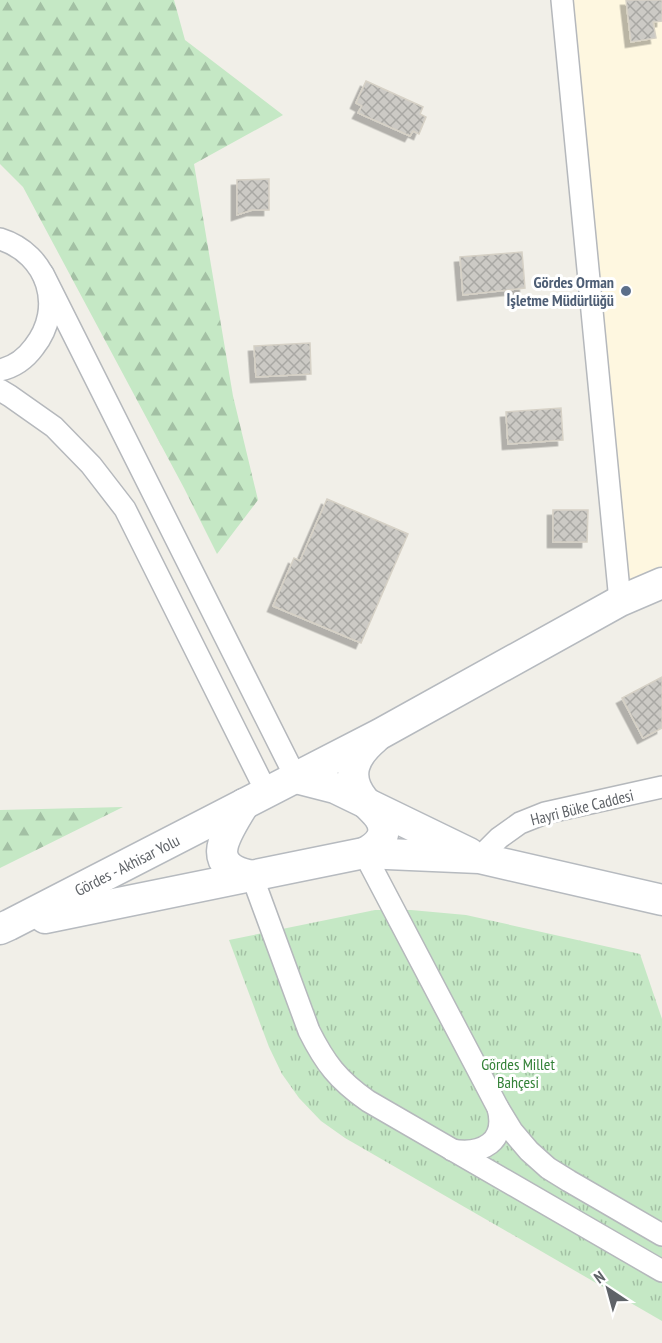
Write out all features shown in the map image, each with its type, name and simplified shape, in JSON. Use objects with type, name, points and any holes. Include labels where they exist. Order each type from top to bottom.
[{"type":"main road","points":[[380,734],[620,601],[662,583]]},
{"type":"main road","name":"Gördes - Akhisar Yolu","points":[[5,927],[380,734]]},
{"type":"main road","name":"Gördes - Akhisar Yolu","points":[[364,854],[378,844],[383,837],[384,829],[378,816],[356,788],[353,768],[363,750],[380,734]]},
{"type":"main road","name":"Gördes - Akhisar Yolu","points":[[296,778],[335,788],[479,858]]},
{"type":"main road","points":[[252,876],[231,870],[225,863],[222,853],[223,842],[229,829],[256,799]]},
{"type":"main road","name":"Gördes - Akhisar Yolu","points":[[5,927],[364,854],[479,858],[662,900]]},
{"type":"street","points":[[562,0],[620,601]]},
{"type":"street","points":[[0,240],[12,243],[30,256],[43,274],[296,778]]},
{"type":"street","points":[[0,370],[28,356],[42,338],[49,317],[50,295],[43,274]]},
{"type":"street","points":[[0,390],[54,427],[91,465],[124,509],[256,799]]},
{"type":"street","name":"Hayri Büke Caddesi","points":[[479,858],[499,838],[520,823],[544,813],[662,787]]},
{"type":"street","points":[[364,854],[512,1131],[548,1168],[662,1235]]},
{"type":"street","points":[[252,876],[319,1052],[349,1088],[662,1271]]},
{"type":"street","points":[[452,1150],[474,1151],[492,1143],[500,1126],[501,1117],[498,1108]]},
{"type":"shaded area","name":"Gördes Orman İşletme Müdürlüğü","points":[[562,0],[662,0],[662,583],[620,601]]},
{"type":"green space","points":[[0,0],[174,0],[185,40],[283,115],[194,164],[233,396],[258,500],[217,554],[23,187],[0,164]]},
{"type":"green space","points":[[123,807],[0,868],[0,810]]},
{"type":"green space","name":"Gördes Millet Bahçesi","points":[[375,910],[411,910],[466,915],[640,954],[662,1019],[662,1321],[345,1138],[321,1121],[299,1098],[282,1074],[269,1047],[229,940]]},
{"type":"building","points":[[626,0],[662,0],[662,21],[653,22],[656,38],[631,42]]},
{"type":"building","points":[[366,81],[423,107],[420,114],[426,117],[419,134],[413,131],[410,136],[358,113],[362,106],[356,103]]},
{"type":"building","points":[[269,179],[269,210],[252,210],[237,215],[237,180]]},
{"type":"building","points":[[522,252],[525,288],[463,295],[460,257]]},
{"type":"building","points":[[310,343],[311,374],[256,377],[254,346]]},
{"type":"building","points":[[561,408],[563,440],[508,444],[506,412]]},
{"type":"building","points":[[327,499],[408,534],[361,643],[273,606],[294,558],[300,561]]},
{"type":"building","points":[[553,510],[588,510],[587,542],[553,542]]},
{"type":"building","points":[[662,677],[662,728],[643,738],[622,698]]},
{"type":"place","name":"Gördes Orman İşletme Müdürlüğü","points":[[626,291]]}]
